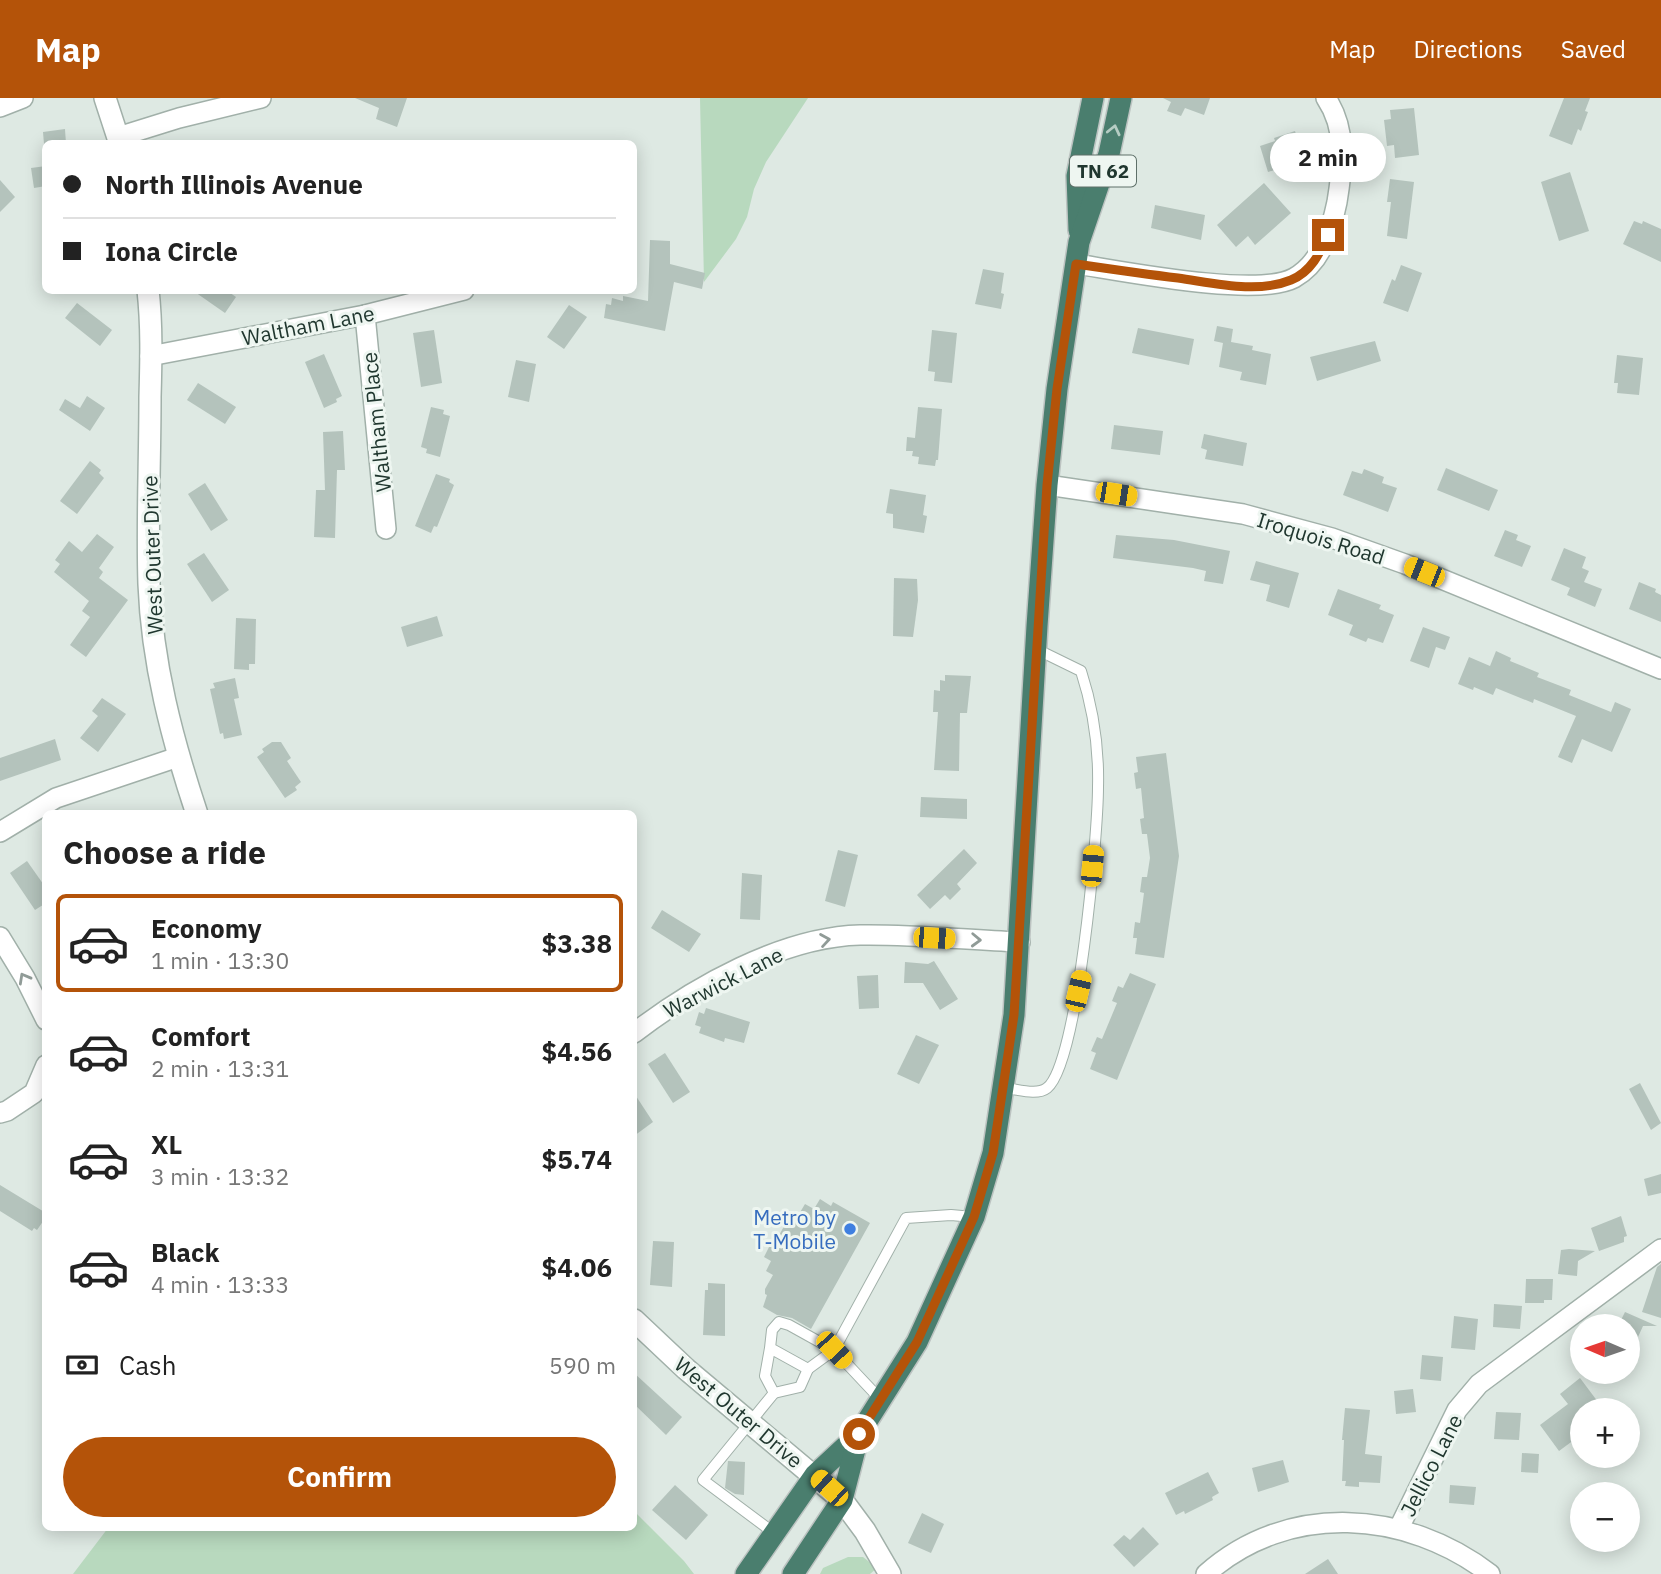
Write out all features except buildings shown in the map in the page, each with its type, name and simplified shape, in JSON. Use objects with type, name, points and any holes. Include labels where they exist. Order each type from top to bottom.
[{"type":"highway","name":"TN 62","points":[[859,1434],[917,1342],[974,1217],[993,1153],[1005,1088],[1020,942],[1035,649],[1047,485],[1057,389],[1079,242],[1077,176],[1093,98]]},
{"type":"highway","name":"TN 62","points":[[1079,242],[1109,154],[1121,98]]},
{"type":"highway","points":[[746,1574],[815,1475],[859,1434]]},
{"type":"highway","points":[[793,1574],[842,1500],[859,1434]]},
{"type":"street","points":[[0,107],[23,98]]},
{"type":"street","points":[[104,98],[119,140],[179,118],[261,98]]},
{"type":"street","points":[[1076,264],[1235,286],[1263,286],[1292,280],[1317,258],[1328,235],[1337,200],[1343,166],[1340,124],[1336,112],[1326,98]]},
{"type":"street","name":"West Outer Drive","points":[[148,294],[149,586],[157,667],[178,757],[196,810]]},
{"type":"street","name":"Waltham Lane","points":[[150,356],[365,315],[448,294]]},
{"type":"street","name":"Waltham Place","points":[[365,315],[386,529]]},
{"type":"street","name":"Iroquois Road","points":[[1047,485],[1243,514],[1332,538],[1405,564],[1661,669]]},
{"type":"street","points":[[0,832],[56,798],[178,757]]},
{"type":"street","name":"Warwick Lane","points":[[637,1031],[679,1001],[711,983],[787,948],[859,935],[1020,942]]},
{"type":"street","points":[[0,937],[42,1012]]},
{"type":"street","points":[[0,1113],[34,1093],[42,1074]]},
{"type":"street","name":"Jellico Lane","points":[[1399,1528],[1457,1410],[1479,1384],[1661,1248]]},
{"type":"street","name":"West Outer Drive","points":[[637,1323],[686,1368],[842,1500],[883,1559],[890,1574]]},
{"type":"street","points":[[1206,1574],[1225,1557],[1280,1532],[1336,1523],[1399,1528],[1432,1539],[1468,1556],[1490,1574]]},
{"type":"lane","points":[[1005,1088],[1040,1092],[1048,1087],[1060,1060],[1083,969],[1098,788],[1097,746],[1088,693],[1081,671],[1035,649]]},
{"type":"lane","points":[[775,1533],[703,1480],[774,1393],[800,1387],[808,1369],[834,1350],[906,1218],[951,1215],[974,1217]]},
{"type":"lane","points":[[774,1393],[765,1376],[772,1330],[779,1322],[834,1350],[881,1399]]},
{"type":"lane","points":[[770,1348],[808,1369]]},
{"type":"green space","points":[[700,98],[808,98],[766,162],[754,189],[747,217],[736,239],[704,282]]},
{"type":"green space","points":[[637,1514],[694,1574],[73,1574],[106,1531],[637,1531]]},
{"type":"green space","points":[[848,1557],[863,1557],[877,1568],[870,1574],[820,1574],[823,1568]]},
{"type":"place","name":"Metro by T-Mobile","points":[[850,1229]]},
{"type":"route","points":[[859,1434],[917,1342],[974,1217],[993,1153],[1005,1088],[1020,942],[1024,833],[1047,485],[1057,389],[1076,264],[1235,286],[1263,286],[1292,280],[1306,270],[1317,258],[1328,235]]}]
